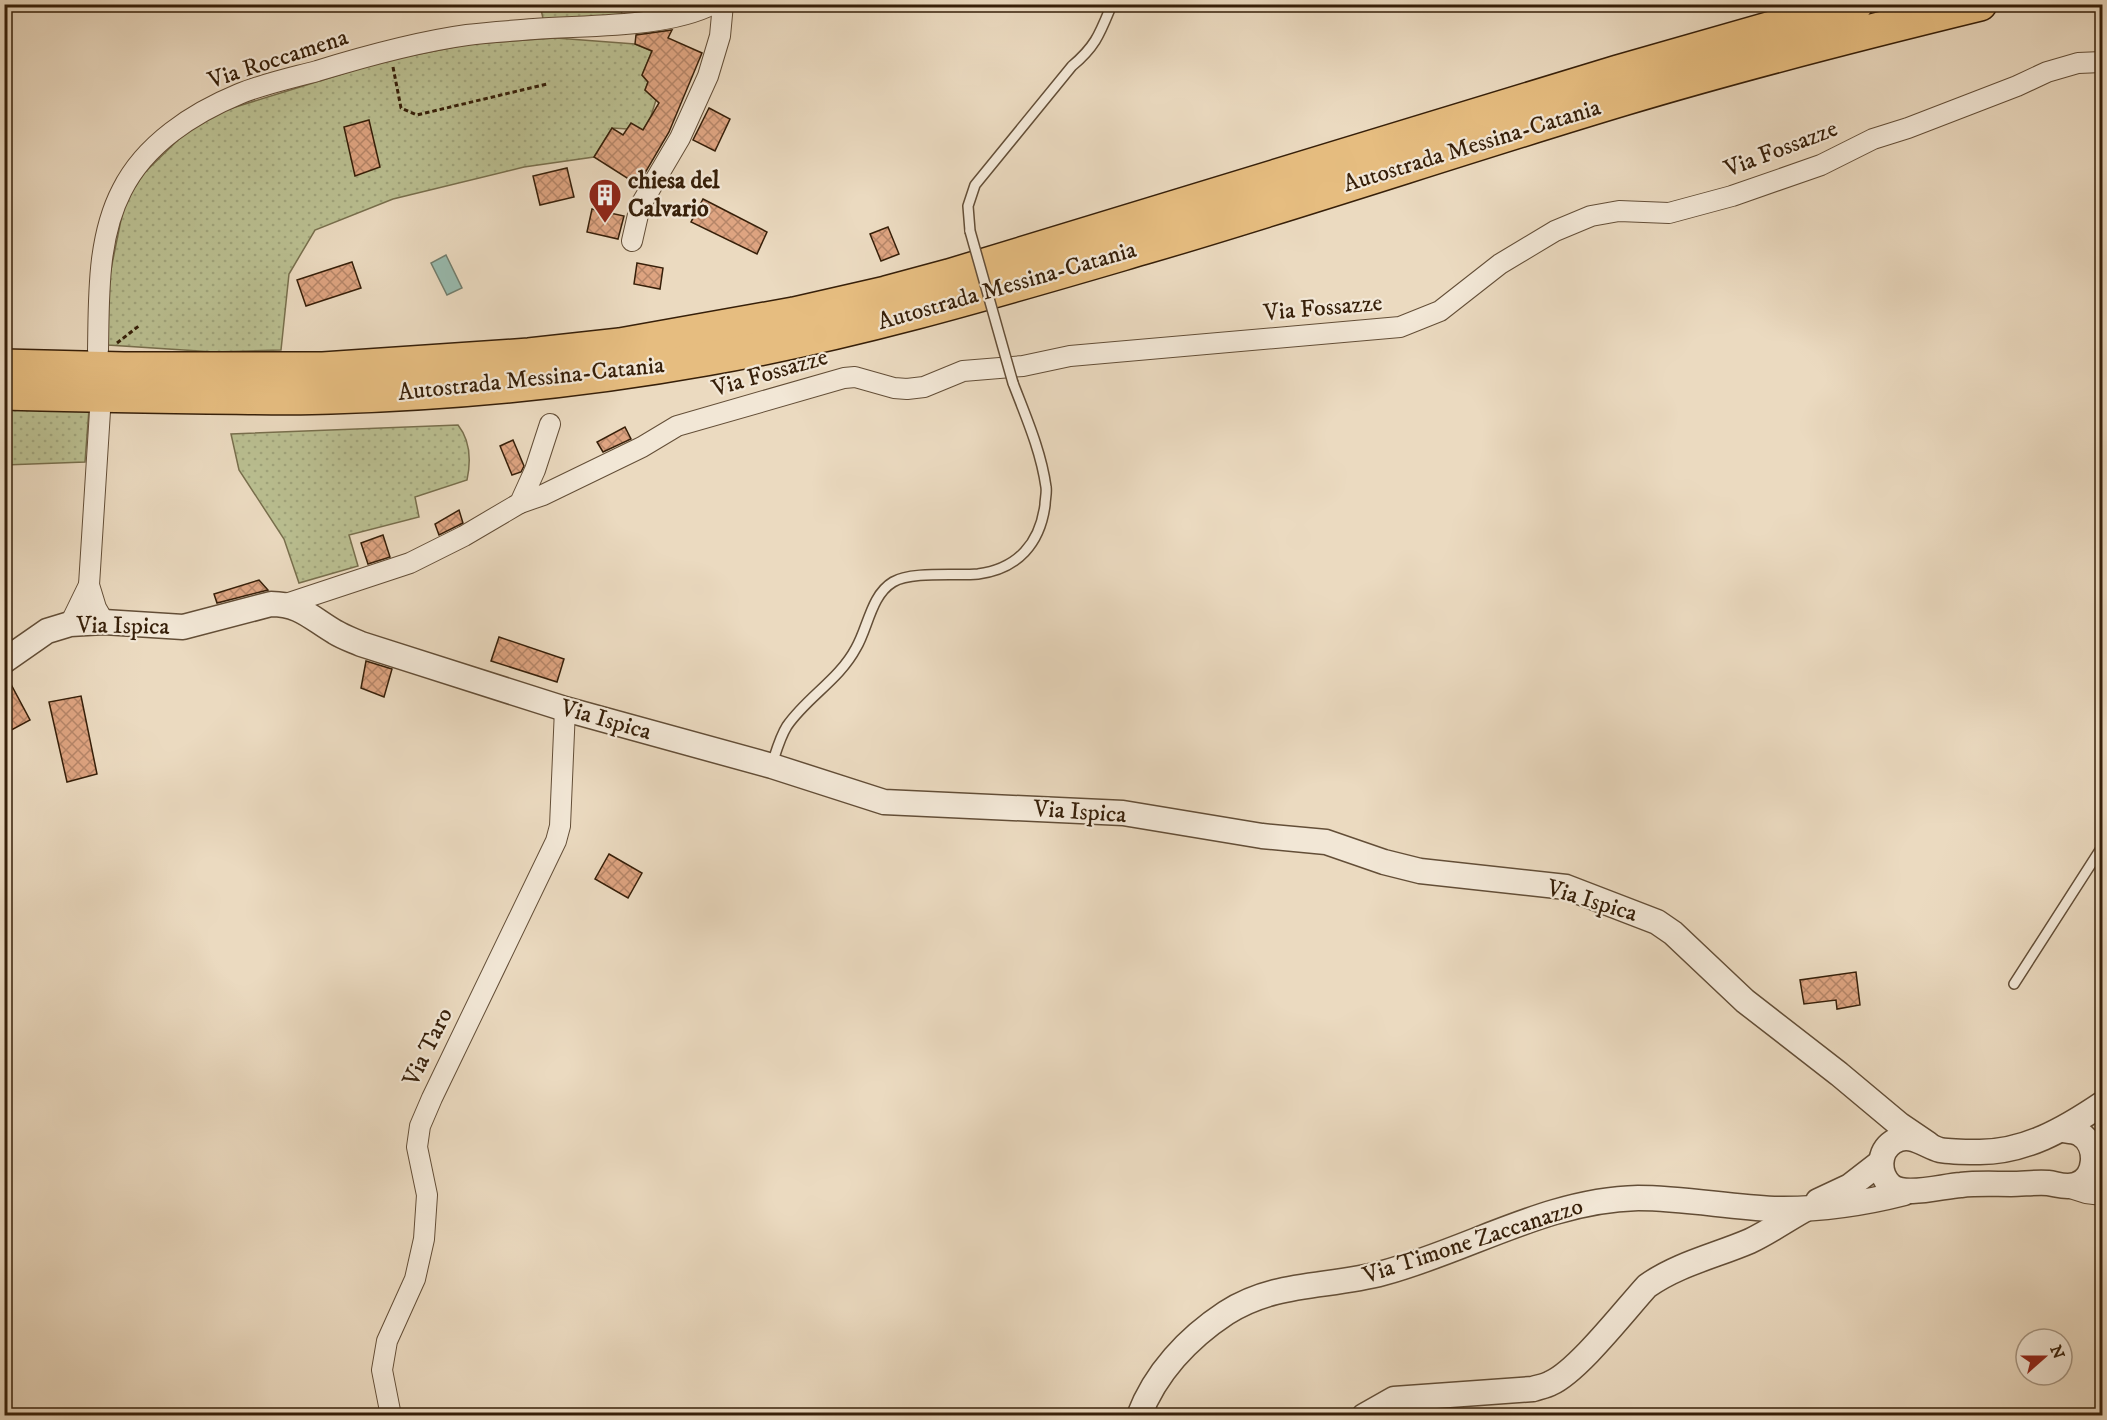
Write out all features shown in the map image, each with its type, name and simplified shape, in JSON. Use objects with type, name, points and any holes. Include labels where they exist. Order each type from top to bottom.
[{"type":"highway","name":"Autostrada Messina-Catania","points":[[4,366],[323,369],[415,364],[620,345],[795,314],[949,276],[1618,72],[1856,4]]},
{"type":"highway","name":"Autostrada Messina-Catania","points":[[4,393],[326,398],[428,393],[534,383],[705,360],[891,320],[958,302],[1233,222],[1626,98],[1830,40],[1980,4]]},
{"type":"street","name":"Via Roccamena","points":[[98,350],[99,302],[105,243],[112,212],[123,188],[144,159],[169,133],[204,110],[240,93],[389,50],[467,35],[624,24],[700,11],[713,4]]},
{"type":"street","points":[[632,241],[640,206],[680,138],[708,76],[720,36],[723,4]]},
{"type":"street","name":"Via Fossazze","points":[[519,502],[543,495],[642,447],[677,426],[844,378],[855,378],[907,389],[924,387],[963,371],[1023,366],[1070,356],[1400,327],[1440,311],[1500,264],[1555,231],[1591,216],[1619,212],[1669,213],[1732,196],[1821,165],[1873,139],[1908,128],[2047,72],[2078,63],[2103,62]]},
{"type":"street","points":[[100,411],[89,585],[96,608],[104,622]]},
{"type":"street","points":[[519,502],[535,470],[550,424]]},
{"type":"street","name":"Via Ispica","points":[[4,661],[47,631],[70,624],[104,622],[183,627],[271,604],[285,604],[410,563],[464,536],[519,502]]},
{"type":"street","points":[[70,624],[89,585]]},
{"type":"street","name":"Via Ispica","points":[[285,604],[303,610],[336,634],[361,644],[565,708],[772,766],[884,802],[1123,813],[1270,837],[1326,842],[1384,862],[1420,871],[1566,888],[1657,922],[1673,933],[1744,1000],[1839,1074]]},
{"type":"street","name":"Via Taro","points":[[391,1416],[382,1370],[387,1341],[415,1279],[428,1209],[428,1195],[417,1147],[420,1126],[556,841],[560,826],[565,708]]},
{"type":"street","points":[[1839,1074],[1900,1125],[1928,1144]]},
{"type":"street","points":[[1839,1074],[1874,1119],[1881,1135],[1882,1175],[1891,1186],[1904,1193]]},
{"type":"street","points":[[1364,1416],[1394,1399],[1533,1389],[1552,1383],[1567,1373],[1583,1357],[1653,1282],[1677,1268],[1752,1240],[1798,1209],[1850,1186],[1882,1157],[1893,1142],[1904,1138],[1915,1139],[1940,1150],[1978,1152],[2022,1146],[2062,1130],[2103,1104]]},
{"type":"street","points":[[2064,1186],[2077,1185],[2087,1177],[2096,1162],[2103,1127]]},
{"type":"street","points":[[2062,1130],[2078,1133],[2086,1140],[2096,1162]]},
{"type":"street","points":[[1798,1209],[1824,1209],[1904,1193],[1963,1185],[2047,1183],[2103,1196]]},
{"type":"street","name":"Via Timone Zaccanazzo","points":[[1139,1416],[1146,1399],[1166,1368],[1192,1338],[1226,1313],[1263,1295],[1283,1289],[1381,1274],[1424,1261],[1556,1211],[1589,1203],[1639,1198],[1798,1209]]},
{"type":"street","points":[[1752,1240],[1754,1207]]},
{"type":"lane","points":[[772,766],[786,728],[803,706],[840,672],[856,648],[881,593],[894,581],[942,573],[980,574],[1022,556],[1034,542],[1043,516],[1046,490],[1032,435],[1013,383],[970,231],[968,206],[975,185],[1072,66],[1089,52],[1098,38],[1112,4]]},
{"type":"lane","points":[[2014,984],[2103,847]]},
{"type":"path","points":[[389,50],[401,108],[417,115],[547,84]]},
{"type":"path","points":[[98,350],[115,345],[140,325]]},
{"type":"green space","points":[[540,5],[620,5],[622,14],[544,23]]},
{"type":"green space","points":[[556,38],[635,44],[652,51],[642,75],[648,82],[645,90],[656,100],[643,130],[612,128],[594,157],[524,167],[393,199],[315,230],[289,274],[281,350],[214,352],[108,345],[109,279],[124,205],[143,174],[182,136],[216,113],[384,61],[470,44]]},
{"type":"green space","points":[[5,404],[89,409],[85,462],[5,465]]},
{"type":"green space","points":[[458,425],[465,437],[468,451],[467,480],[415,497],[419,517],[349,535],[358,566],[299,583],[284,539],[239,470],[231,434]]},
{"type":"water","points":[[446,255],[462,288],[447,295],[431,263]]},
{"type":"building","points":[[672,30],[668,38],[702,53],[669,132],[638,185],[594,157],[612,128],[623,135],[631,123],[643,130],[659,103],[645,90],[648,82],[642,75],[652,51],[635,44],[636,35]]},
{"type":"building","points":[[709,108],[730,119],[715,151],[693,140]]},
{"type":"building","points":[[369,120],[380,167],[355,176],[344,127]]},
{"type":"building","points":[[567,168],[574,197],[540,205],[533,176]]},
{"type":"building","points":[[703,199],[767,232],[757,254],[691,222]]},
{"type":"building","name":"chiesa del Calvario","points":[[592,209],[624,216],[618,239],[587,232]]},
{"type":"building","points":[[888,227],[899,254],[881,261],[870,234]]},
{"type":"building","points":[[352,262],[361,288],[306,306],[297,280]]},
{"type":"building","points":[[637,263],[663,268],[660,289],[634,284]]},
{"type":"building","points":[[625,427],[631,439],[603,452],[597,442]]},
{"type":"building","points":[[513,440],[524,466],[521,472],[512,475],[500,446]]},
{"type":"building","points":[[459,510],[463,523],[439,535],[435,524]]},
{"type":"building","points":[[383,535],[390,557],[368,564],[361,543]]},
{"type":"building","points":[[259,580],[268,590],[217,603],[214,594]]},
{"type":"building","points":[[499,637],[564,659],[557,682],[491,661]]},
{"type":"building","points":[[366,661],[392,669],[384,697],[361,688]]},
{"type":"building","points":[[4,675],[30,720],[4,734]]},
{"type":"building","points":[[81,696],[97,774],[67,782],[49,702]]},
{"type":"building","points":[[609,854],[642,873],[628,898],[595,879]]},
{"type":"building","points":[[1856,972],[1860,1005],[1837,1009],[1836,1000],[1804,1004],[1800,980]]},
{"type":"place","name":"chiesa del Calvario","points":[[605,224]]}]
